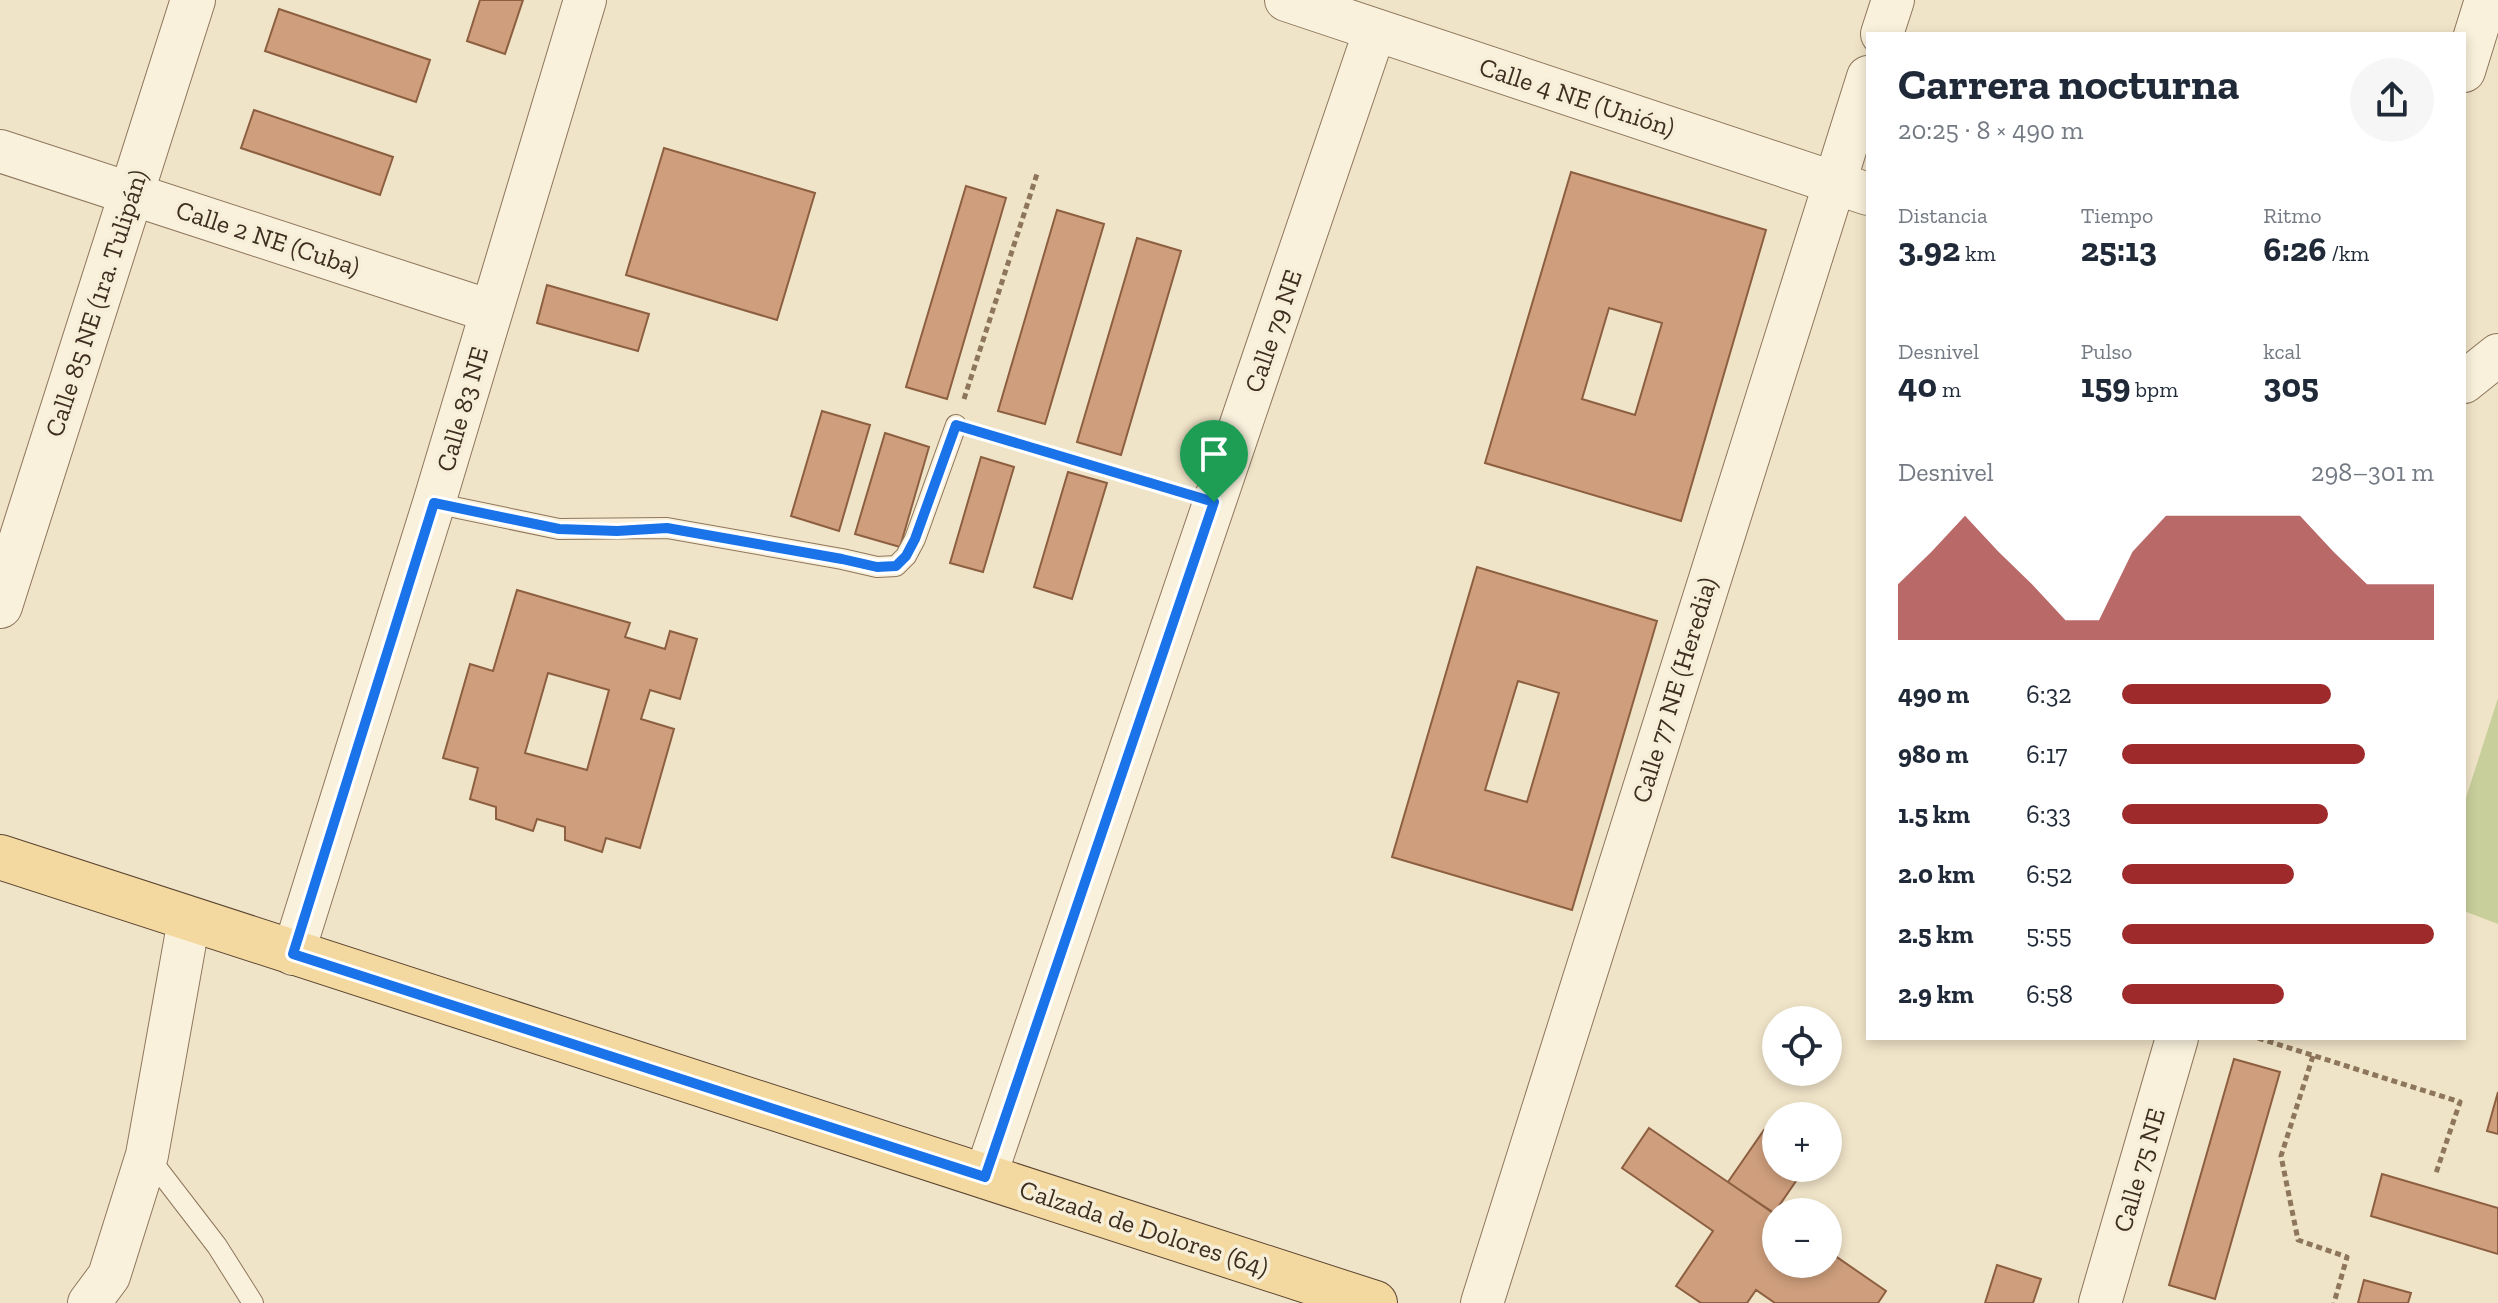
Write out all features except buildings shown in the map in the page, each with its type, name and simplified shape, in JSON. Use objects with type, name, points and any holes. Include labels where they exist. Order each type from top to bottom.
[{"type":"main road","name":"Calzada de Dolores (64)","points":[[0,857],[1375,1303]]},
{"type":"street","name":"Calle 85 NE (1ra. Tulipán)","points":[[0,606],[193,0]]},
{"type":"street","name":"Calle 83 NE","points":[[293,954],[434,503],[585,0]]},
{"type":"street","points":[[1883,32],[1893,0]]},
{"type":"street","points":[[2466,65],[2486,0]]},
{"type":"street","name":"Calle 4 NE (Unión)","points":[[1305,3],[1375,30],[1851,188]]},
{"type":"street","name":"Calle 79 NE","points":[[985,1177],[1375,30]]},
{"type":"street","name":"Calle 77 NE (Heredia)","points":[[1482,1303],[1851,188],[1866,90]]},
{"type":"street","name":"Calle 2 NE (Cuba)","points":[[0,151],[490,311]]},
{"type":"street","points":[[2466,381],[2498,355]]},
{"type":"street","points":[[2466,384],[2498,397]]},
{"type":"street","points":[[89,1303],[109,1276],[147,1155],[189,920]]},
{"type":"street","name":"Calle 75 NE","points":[[2100,1303],[2176,1040]]},
{"type":"lane","points":[[434,503],[559,529],[617,531],[667,528],[877,567],[896,566],[906,556],[915,539],[956,425]]},
{"type":"lane","points":[[147,1155],[217,1246],[253,1303]]},
{"type":"path","points":[[1037,174],[956,425],[1214,502]]},
{"type":"path","points":[[2264,1040],[2460,1102],[2436,1173]]},
{"type":"path","points":[[2313,1056],[2281,1156],[2298,1240],[2347,1257],[2334,1303]]},
{"type":"green space","points":[[2498,698],[2498,924],[2466,912],[2466,798]]},
{"type":"route","points":[[956,425],[1214,502],[985,1177],[293,954],[434,503],[559,529],[617,531],[667,528],[877,567],[896,566],[906,556],[915,539],[956,425]]}]
